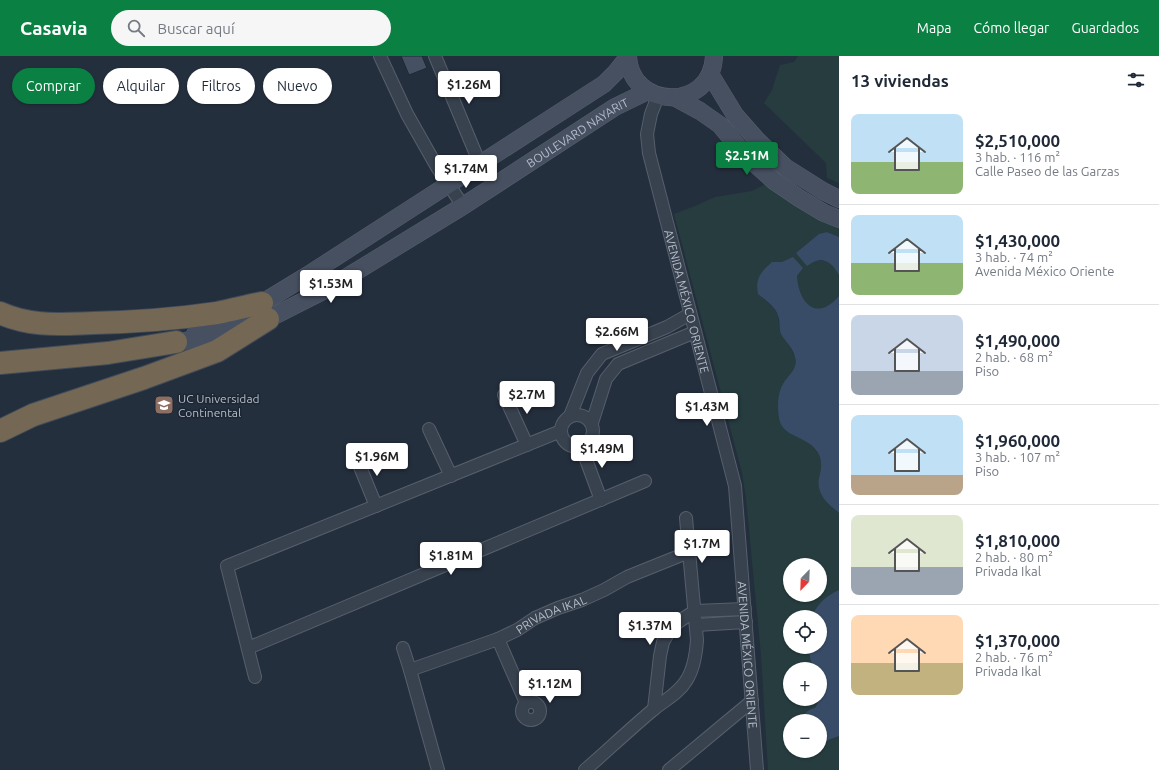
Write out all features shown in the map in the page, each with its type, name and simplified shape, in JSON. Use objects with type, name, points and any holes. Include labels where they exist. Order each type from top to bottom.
[{"type":"highway","points":[[0,313],[10,317],[44,325],[128,322],[175,318],[218,312],[265,311]]},
{"type":"highway","points":[[0,431],[33,415],[144,378],[217,351],[265,311]]},
{"type":"highway","points":[[0,363],[108,353],[176,342]]},
{"type":"street","points":[[380,56],[407,114],[437,167],[463,206]]},
{"type":"street","points":[[435,56],[480,164]]},
{"type":"street","points":[[676,98],[686,96],[704,83],[710,74],[714,63],[714,56]]},
{"type":"street","points":[[628,57],[631,71],[638,82],[653,94],[676,98],[700,111],[720,126],[744,154],[774,181],[805,202],[824,213],[839,219]]},
{"type":"street","name":"BOULEVARD NAYARIT","points":[[265,311],[308,275],[604,84],[628,57]]},
{"type":"street","points":[[710,74],[735,116],[757,140],[785,167],[823,191],[839,199]]},
{"type":"street","name":"BOULEVARD NAYARIT","points":[[176,342],[219,337],[265,311],[329,288],[463,206],[615,107],[653,94]]},
{"type":"street","name":"AVENIDA MÉXICO ORIENTE","points":[[653,94],[647,134],[649,153],[735,486],[757,770]]},
{"type":"street","points":[[774,181],[785,167]]},
{"type":"street","points":[[690,314],[667,327],[602,354],[587,373],[570,416],[563,422],[561,431],[564,440],[572,446],[581,446],[589,441],[593,433],[592,424],[606,379],[618,364],[695,332]]},
{"type":"street","points":[[504,395],[527,445]]},
{"type":"street","points":[[570,416],[578,415],[586,417],[592,424]]},
{"type":"street","points":[[429,429],[451,476]]},
{"type":"street","points":[[255,677],[227,566],[561,431]]},
{"type":"street","points":[[581,446],[601,500]]},
{"type":"street","points":[[356,457],[376,506]]},
{"type":"street","points":[[248,648],[646,482]]},
{"type":"street","points":[[584,770],[654,709],[675,694],[686,681],[696,657],[697,640],[695,611],[686,518]]},
{"type":"street","name":"PRIVADA IKAL","points":[[410,670],[498,639],[517,630],[536,618],[558,608],[582,600],[627,577],[689,552]]},
{"type":"street","points":[[654,709],[660,656],[663,642],[670,630],[678,622],[695,611],[745,609]]},
{"type":"street","points":[[696,625],[746,622]]},
{"type":"street","points":[[498,639],[526,703]]},
{"type":"street","points":[[403,648],[438,770]]},
{"type":"street","points":[[669,770],[752,701]]},
{"type":"green space","points":[[798,56],[839,56],[839,183],[827,178],[826,163],[764,103],[772,90],[780,65],[794,62]]},
{"type":"green space","points":[[764,185],[772,185],[839,225],[839,237],[827,232],[796,253],[813,261],[828,261],[834,265],[839,275],[839,296],[831,304],[823,308],[816,309],[810,307],[805,302],[798,286],[797,276],[803,268],[758,294],[773,307],[778,315],[780,332],[787,341],[795,357],[795,367],[784,383],[778,406],[800,437],[810,443],[820,456],[822,466],[819,483],[828,504],[839,513],[839,590],[827,598],[827,558],[783,558],[783,602],[822,602],[816,610],[783,610],[783,654],[809,654],[811,662],[783,662],[783,706],[816,706],[806,714],[783,714],[783,758],[827,758],[827,741],[839,736],[839,770],[768,770],[761,655],[746,498],[742,473],[674,214],[715,197],[752,191]]},
{"type":"water","points":[[827,232],[839,237],[839,275],[833,266],[826,261],[817,261],[807,266],[796,253],[819,234]]},
{"type":"water","points":[[793,257],[803,268],[797,276],[798,286],[801,295],[810,306],[823,308],[831,304],[839,296],[839,513],[827,502],[819,489],[821,463],[820,457],[816,450],[805,441],[783,428],[779,418],[778,403],[781,388],[794,369],[796,361],[791,348],[781,334],[779,319],[776,311],[758,294],[757,284],[762,272],[772,262],[782,262]]},
{"type":"water","points":[[839,590],[839,736],[827,741],[827,714],[805,714],[816,706],[827,706],[827,662],[811,662],[809,654],[827,654],[827,610],[816,610],[821,602],[827,602],[827,597]]},
{"type":"building","points":[[401,56],[422,56],[427,68],[409,75]]},
{"type":"place","name":"UC Universidad Continental","points":[[164,405]]}]
